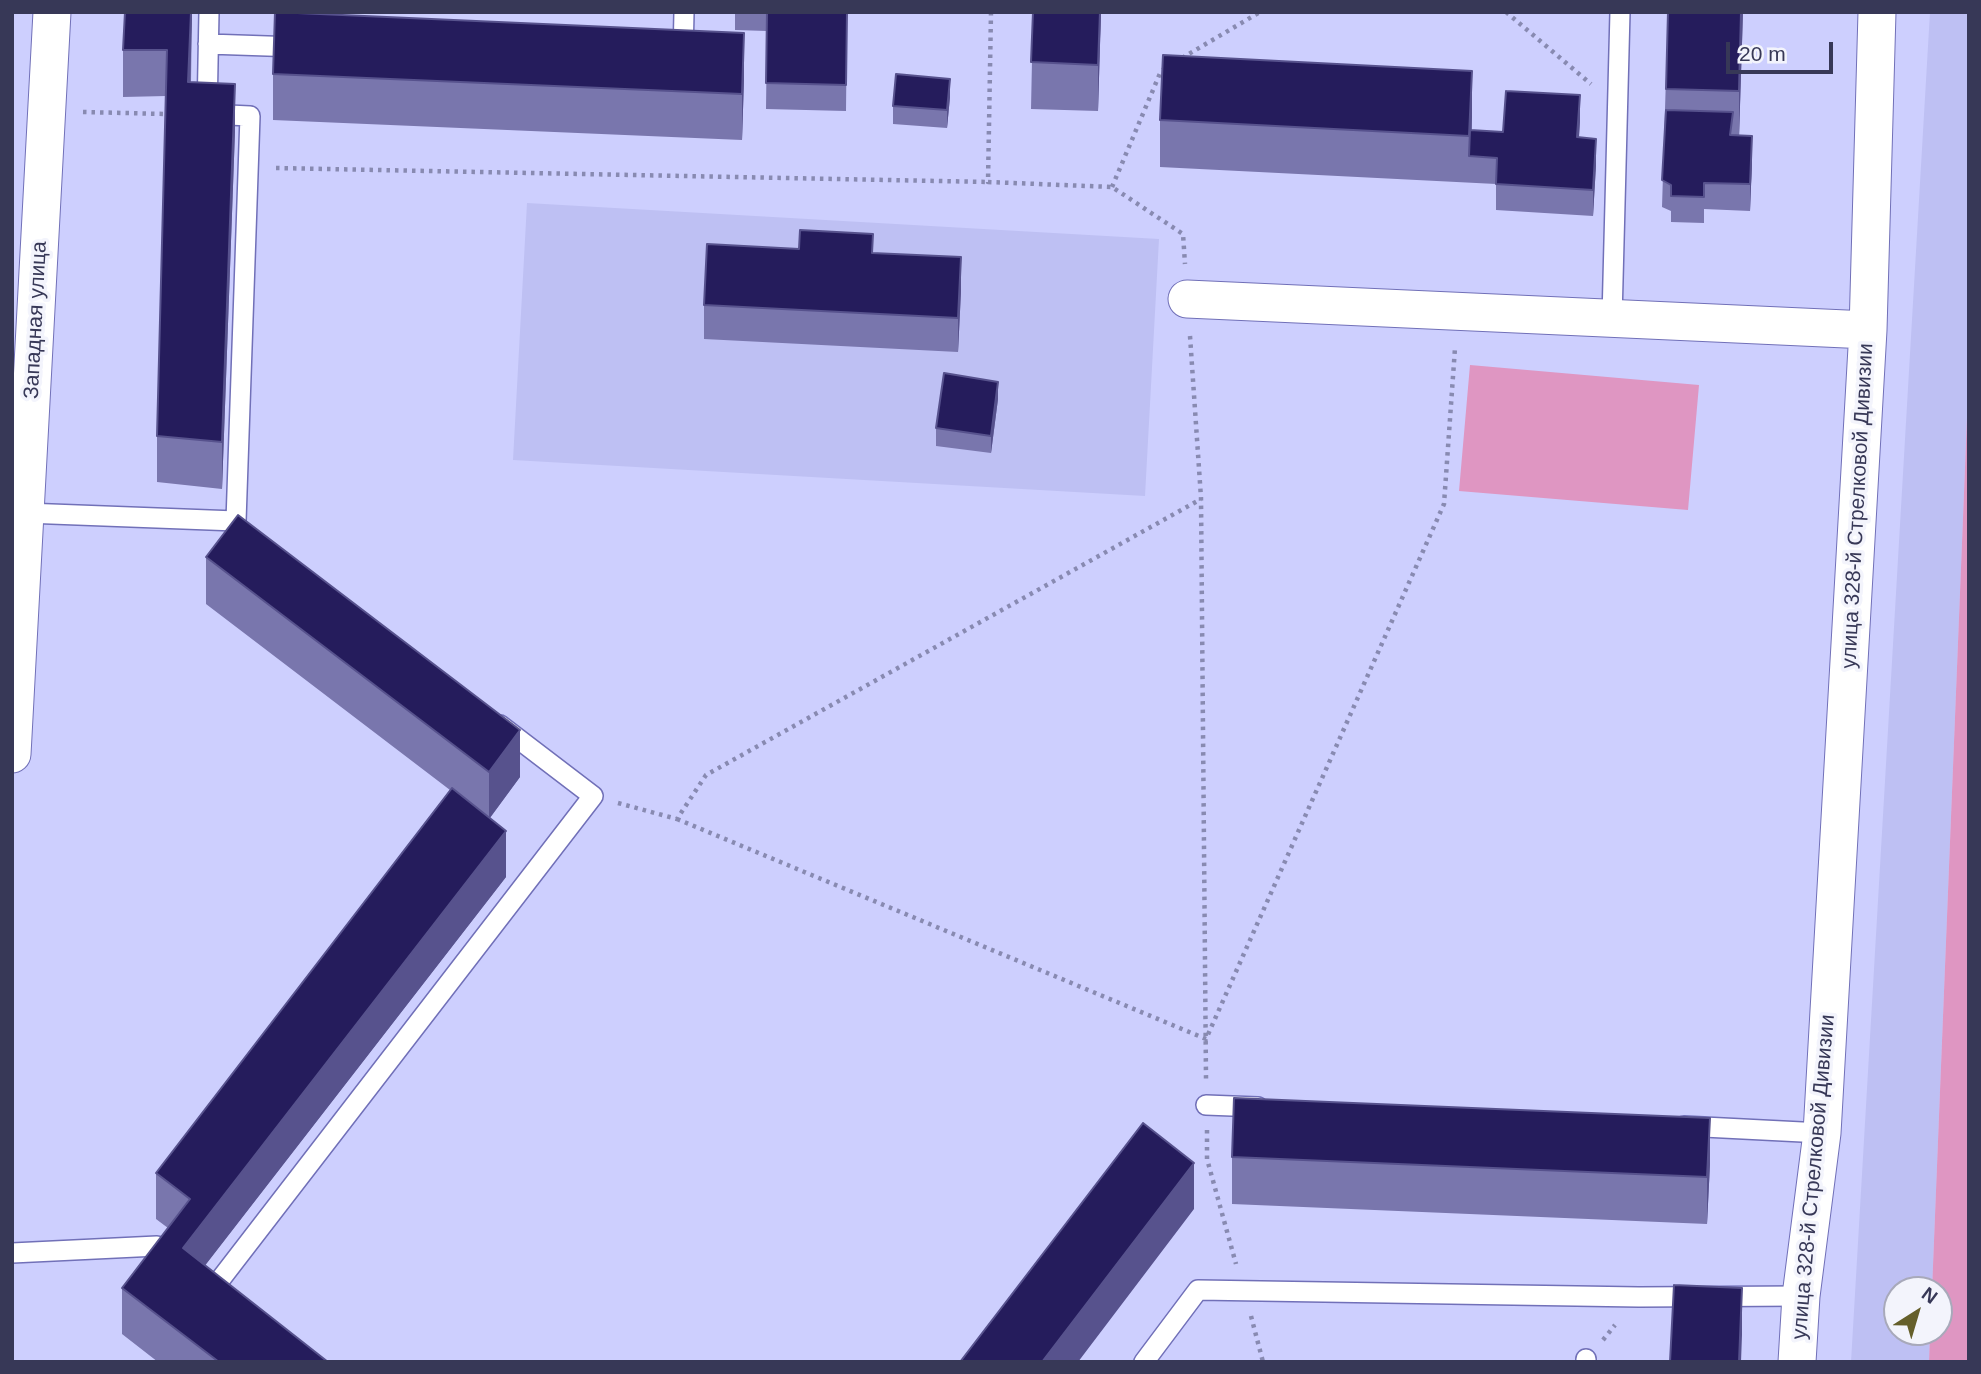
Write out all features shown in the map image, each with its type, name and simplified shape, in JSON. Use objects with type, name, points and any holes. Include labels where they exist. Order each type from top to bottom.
[{"type":"street","name":"Западная улица","points":[[12,754],[52,12]]},
{"type":"street","points":[[1868,330],[1877,12]]},
{"type":"street","name":"улица 328-й Стрелковой Дивизии","points":[[1187,299],[1868,330],[1822,1133],[1801,1296],[1797,1362]]},
{"type":"lane","points":[[25,513],[242,525],[250,116],[207,114],[209,12]]},
{"type":"lane","points":[[669,60],[683,61],[684,12]]},
{"type":"lane","points":[[1612,318],[1620,12]]},
{"type":"lane","points":[[208,44],[320,48]]},
{"type":"lane","points":[[213,1289],[593,796],[485,713]]},
{"type":"lane","points":[[1206,1105],[1275,1108]]},
{"type":"lane","points":[[1672,1126],[1822,1133]]},
{"type":"lane","points":[[12,1253],[157,1246],[178,1262]]},
{"type":"lane","points":[[197,1276],[234,1305]]},
{"type":"lane","points":[[1144,1362],[1198,1290],[1639,1297],[1801,1296]]},
{"type":"path","points":[[988,182],[991,12]]},
{"type":"path","points":[[1112,187],[1161,71],[1260,12]]},
{"type":"path","points":[[1506,12],[1618,107]]},
{"type":"path","points":[[47,111],[166,114]]},
{"type":"path","points":[[247,167],[988,182],[1112,187],[1183,234],[1201,498],[1207,1160],[1263,1362]]},
{"type":"path","points":[[1206,1039],[1444,504],[1458,311]]},
{"type":"path","points":[[677,819],[706,775],[1201,498]]},
{"type":"path","points":[[593,796],[677,819],[1206,1039]]},
{"type":"path","points":[[1586,1360],[1639,1297]]},
{"type":"shaded area","points":[[1930,12],[1969,12],[1969,368],[1933,1276],[1883,1276],[1883,1346],[1930,1346],[1929,1362],[1851,1362]]},
{"type":"shaded area","points":[[527,203],[1159,239],[1145,496],[513,460]]},
{"type":"shaded area","points":[[1470,365],[1699,385],[1688,510],[1459,491]]},
{"type":"shaded area","points":[[1969,368],[1969,1362],[1929,1362],[1930,1346],[1953,1346],[1953,1276],[1933,1276]]},
{"type":"building","points":[[125,12],[191,12],[188,82],[235,84],[222,442],[157,436],[167,50],[123,50]]},
{"type":"building","points":[[275,12],[744,33],[742,94],[273,74]]},
{"type":"building","points":[[767,12],[847,12],[846,85],[766,83]]},
{"type":"building","points":[[1033,12],[1100,12],[1098,65],[1031,62]]},
{"type":"building","points":[[1668,12],[1741,12],[1739,91],[1666,89]]},
{"type":"building","points":[[1163,55],[1472,71],[1469,136],[1160,120]]},
{"type":"building","points":[[896,74],[950,79],[947,110],[893,106]]},
{"type":"building","points":[[1506,91],[1580,95],[1577,137],[1596,139],[1593,190],[1496,184],[1497,158],[1469,156],[1470,130],[1503,132]]},
{"type":"building","points":[[1666,110],[1733,112],[1730,135],[1752,136],[1750,184],[1704,183],[1704,197],[1671,196],[1671,185],[1662,180]]},
{"type":"building","points":[[800,230],[873,234],[872,253],[961,257],[958,318],[704,305],[707,244],[799,249]]},
{"type":"building","points":[[944,373],[998,382],[991,436],[936,428]]},
{"type":"building","points":[[238,515],[520,730],[489,772],[206,557]]},
{"type":"building","points":[[452,788],[506,831],[183,1248],[328,1362],[219,1362],[122,1288],[190,1199],[156,1173]]},
{"type":"building","points":[[1234,1098],[1710,1118],[1707,1177],[1232,1157]]},
{"type":"building","points":[[1143,1123],[1194,1163],[1042,1362],[960,1362]]},
{"type":"building","points":[[1674,1285],[1742,1288],[1739,1362],[1670,1362]]}]
